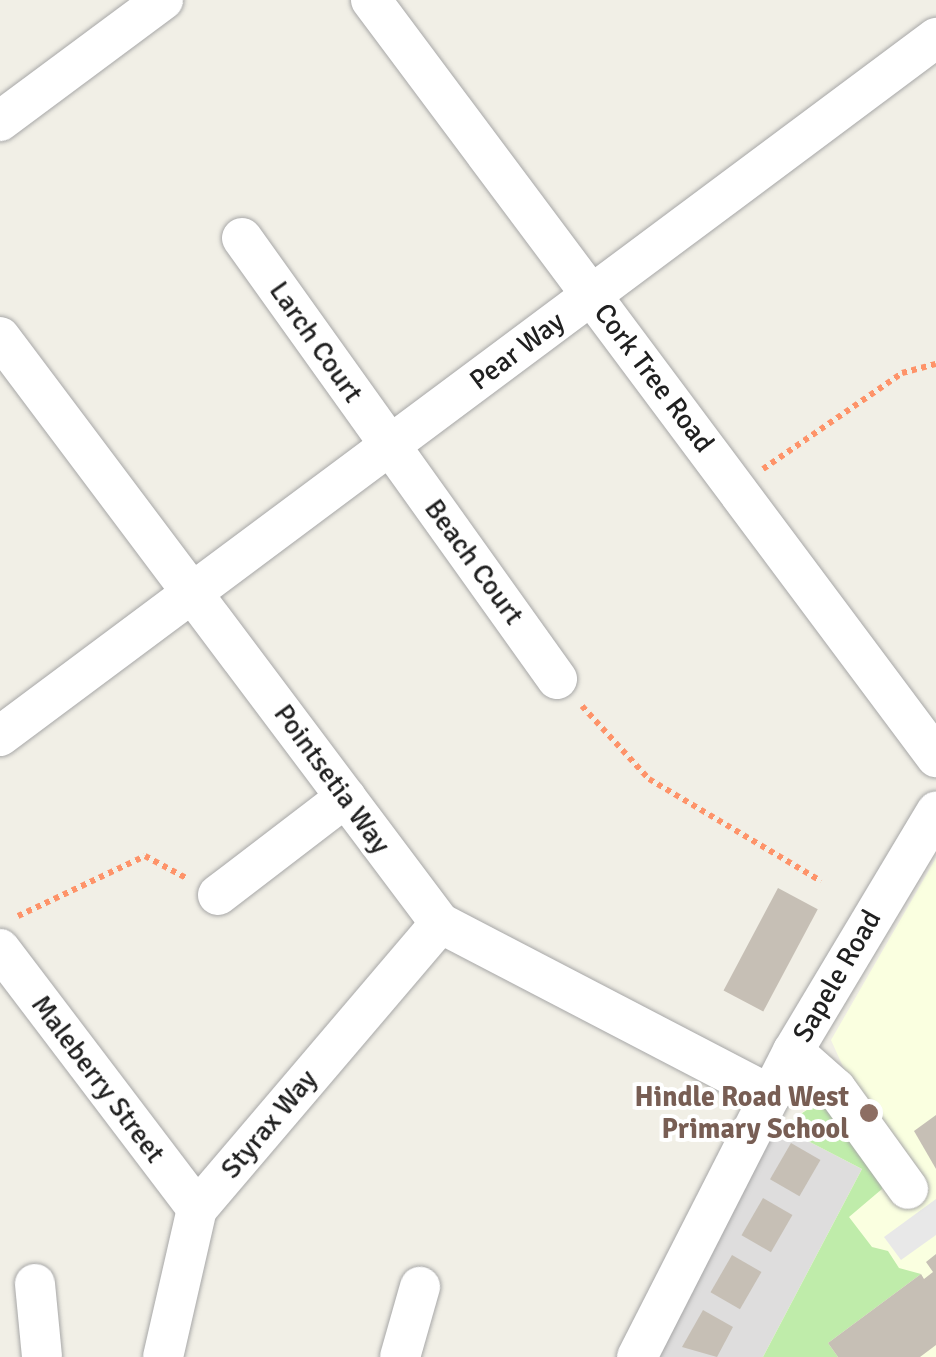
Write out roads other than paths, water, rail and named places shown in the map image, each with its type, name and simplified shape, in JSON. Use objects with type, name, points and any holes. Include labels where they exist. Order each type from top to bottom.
[{"type":"street","points":[[0,121],[162,0]]},
{"type":"street","name":"Cork Tree Road","points":[[372,0],[936,757]]},
{"type":"street","name":"Pear Way","points":[[0,736],[936,38]]},
{"type":"street","name":"Larch Court","points":[[242,238],[390,446]]},
{"type":"street","name":"Pointsetia Way","points":[[0,337],[440,923],[771,1095]]},
{"type":"street","name":"Beach Court","points":[[390,446],[557,679]]},
{"type":"street","points":[[218,895],[346,797]]},
{"type":"street","name":"Sapele Road","points":[[637,1357],[793,1051],[936,812]]},
{"type":"street","name":"Styrax Way","points":[[163,1357],[197,1210],[440,923]]},
{"type":"street","name":"Maleberry Street","points":[[0,950],[197,1210]]},
{"type":"street","points":[[793,1051],[836,1090],[908,1189]]},
{"type":"street","points":[[34,1284],[42,1357]]},
{"type":"street","points":[[400,1357],[420,1287]]},
{"type":"place","name":"Hindle Road West Primary School","points":[[869,1113]]}]
